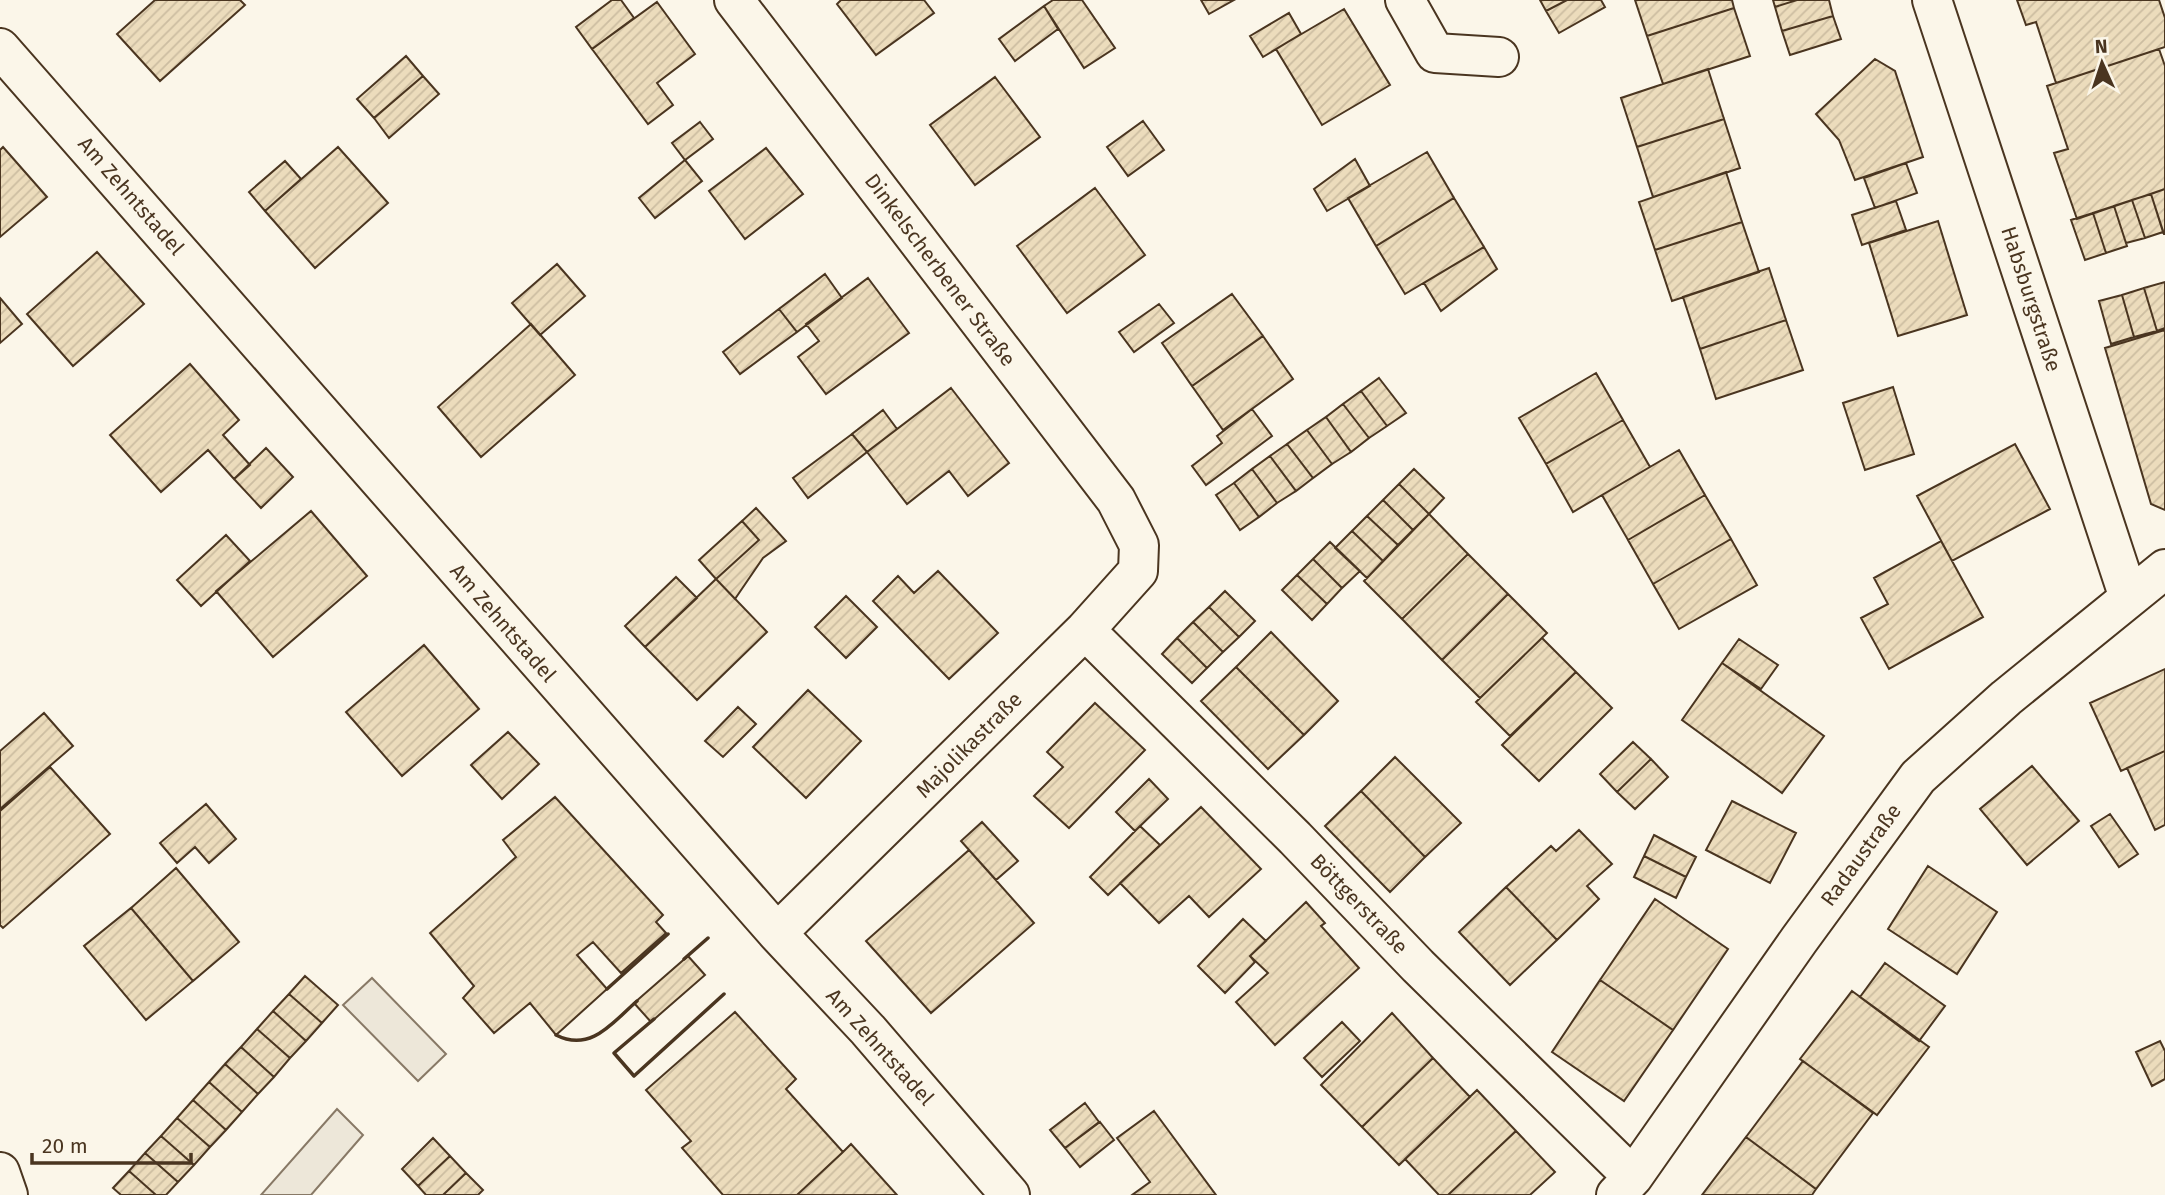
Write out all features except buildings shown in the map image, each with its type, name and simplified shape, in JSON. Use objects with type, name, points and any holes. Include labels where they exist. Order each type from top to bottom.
[{"type":"street","name":"Dinkelscherbener Straße","points":[[734,0],[1116,500],[1139,545]]},
{"type":"street","points":[[1405,0],[1435,53],[1499,57]]},
{"type":"street","name":"Habsburgstraße","points":[[1932,0],[2129,598]]},
{"type":"street","name":"Am Zehntstadel","points":[[0,48],[1010,1195]]},
{"type":"street","name":"Majolikastraße","points":[[777,933],[1085,630],[1138,570],[1139,545]]},
{"type":"street","name":"Radaustraße","points":[[1625,1186],[1918,777],[2006,698],[2165,569]]},
{"type":"street","name":"Böttgerstraße","points":[[1085,630],[1296,838],[1625,1186]]},
{"type":"street","points":[[0,1172],[8,1195]]},
{"type":"shaded area","points":[[372,978],[446,1054],[418,1081],[343,1005]]},
{"type":"shaded area","points":[[337,1109],[363,1135],[311,1195],[261,1195]]},
{"type":"wall","points":[[607,989],[668,934]]},
{"type":"wall","points":[[684,959],[708,938]]},
{"type":"wall","points":[[654,1019],[614,1053],[634,1076],[724,994]]},
{"type":"wall","points":[[556,1035],[569,1040],[591,1038],[610,1026],[637,1001]]}]
